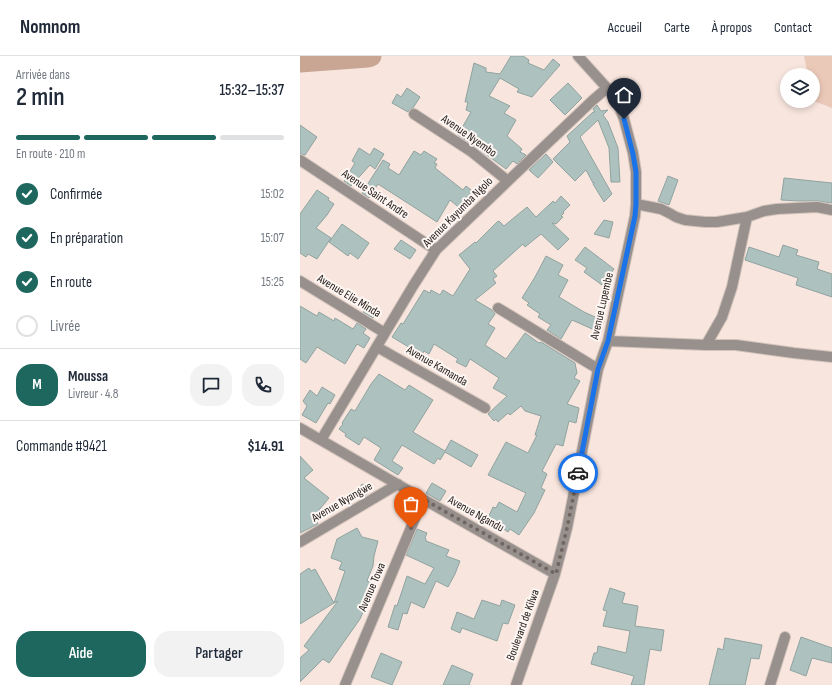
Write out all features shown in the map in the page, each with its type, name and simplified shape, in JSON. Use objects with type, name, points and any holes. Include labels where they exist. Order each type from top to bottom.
[{"type":"street","name":"Avenue Lupembe","points":[[556,574],[567,528],[598,369],[608,341],[635,216],[636,204],[636,172],[633,154],[624,119],[617,101],[578,56]]},
{"type":"street","name":"Avenue Kayumba Ngolo","points":[[321,440],[436,250],[508,180],[607,88]]},
{"type":"street","name":"Avenue Nyembo","points":[[414,114],[472,152],[508,180]]},
{"type":"street","name":"Avenue Saint Andre","points":[[300,160],[436,250]]},
{"type":"street","points":[[636,204],[661,209],[676,217],[695,222],[718,222],[747,218],[764,211],[778,209],[817,207],[832,210]]},
{"type":"street","points":[[706,345],[722,317],[732,287],[747,218]]},
{"type":"street","name":"Avenue Elie Minda","points":[[300,281],[385,332]]},
{"type":"street","points":[[498,308],[598,369]]},
{"type":"street","points":[[608,341],[736,345],[832,357]]},
{"type":"street","name":"Avenue Kamanda","points":[[376,347],[485,408]]},
{"type":"street","name":"Avenue Ngandu","points":[[300,428],[556,574]]},
{"type":"street","name":"Avenue Nyangwe","points":[[300,542],[398,484]]},
{"type":"street","name":"Avenue Towa","points":[[345,685],[423,499]]},
{"type":"street","name":"Boulevard de Kilwa","points":[[516,685],[556,574]]},
{"type":"street","points":[[770,685],[785,637]]},
{"type":"shaded area","points":[[804,56],[832,56],[832,108],[820,103],[820,68],[807,68]]},
{"type":"building","points":[[511,56],[523,56],[529,60],[528,63],[544,70],[553,59],[560,65],[532,97],[517,92],[519,89],[500,78],[489,96],[510,106],[504,113],[516,120],[507,136],[522,149],[520,152],[526,155],[517,164],[513,161],[506,169],[458,135],[471,112],[466,110],[468,102],[465,102],[474,63],[486,68],[486,72],[500,74]]},
{"type":"building","points":[[568,83],[582,98],[565,115],[550,100]]},
{"type":"building","points":[[407,88],[420,97],[413,108],[408,112],[392,103],[397,94],[401,97]]},
{"type":"building","points":[[597,105],[601,111],[608,110],[603,115],[608,122],[618,148],[620,182],[611,182],[609,148],[598,120],[580,137],[612,194],[604,202],[586,170],[575,181],[553,159],[570,142],[567,136],[593,112],[595,112],[593,109]]},
{"type":"building","points":[[300,125],[317,137],[305,155],[300,154]]},
{"type":"building","points":[[359,148],[370,155],[374,148],[384,154],[375,169],[370,165],[351,186],[344,181],[355,163],[352,161]]},
{"type":"building","points":[[414,151],[421,155],[424,151],[437,159],[434,163],[437,164],[435,168],[463,190],[466,186],[475,193],[462,210],[450,200],[437,222],[378,184],[369,198],[362,193],[383,160],[390,164],[388,168],[399,175]]},
{"type":"building","points":[[546,154],[553,162],[538,178],[529,170]]},
{"type":"building","points":[[668,176],[678,180],[669,205],[658,201]]},
{"type":"building","points":[[784,178],[832,183],[832,203],[781,200]]},
{"type":"building","points":[[317,190],[329,198],[328,200],[334,204],[316,228],[331,238],[317,259],[308,254],[306,257],[300,253],[300,214]]},
{"type":"building","points":[[561,196],[570,205],[563,212],[564,213],[561,216],[563,217],[556,224],[552,223],[569,239],[558,250],[541,234],[525,247],[523,244],[493,271],[497,276],[493,279],[496,283],[475,300],[492,310],[495,314],[488,324],[495,328],[485,345],[506,359],[525,333],[539,343],[541,342],[575,363],[577,373],[574,378],[580,381],[567,404],[579,408],[576,423],[569,421],[563,446],[556,444],[542,471],[547,474],[541,488],[545,490],[534,513],[519,535],[510,529],[508,532],[488,518],[493,507],[496,508],[499,502],[517,512],[526,493],[488,475],[506,442],[528,453],[537,435],[535,435],[541,416],[525,411],[521,406],[510,415],[508,413],[498,422],[496,419],[494,421],[488,414],[507,396],[493,388],[499,378],[470,359],[466,367],[456,362],[458,359],[434,344],[429,354],[424,351],[422,355],[392,337],[401,323],[403,324],[424,290],[430,293],[431,290],[440,295],[443,290],[453,296],[470,269],[459,255],[475,242],[476,243],[497,222],[499,221],[504,226],[527,207],[536,217],[553,201],[555,203]]},
{"type":"building","points":[[604,220],[613,222],[609,238],[594,234]]},
{"type":"building","points":[[342,224],[369,243],[358,259],[350,253],[348,256],[329,242]]},
{"type":"building","points":[[401,240],[416,250],[410,259],[394,249]]},
{"type":"building","points":[[783,245],[798,250],[796,255],[819,262],[817,269],[832,274],[832,297],[796,285],[798,278],[745,260],[749,247],[779,257]]},
{"type":"building","points":[[585,247],[614,269],[602,285],[584,272],[587,268],[575,260]]},
{"type":"building","points":[[546,256],[563,265],[558,275],[568,280],[559,297],[584,312],[604,321],[599,332],[572,320],[561,339],[547,330],[551,325],[538,317],[540,314],[527,305],[529,303],[522,298]]},
{"type":"building","points":[[300,306],[317,316],[319,312],[334,321],[335,318],[353,329],[357,323],[366,329],[363,333],[370,338],[364,348],[357,344],[345,364],[317,347],[306,363],[300,359]]},
{"type":"building","points":[[366,308],[377,312],[373,318],[363,312]]},
{"type":"building","points":[[379,374],[405,390],[409,385],[433,400],[413,432],[445,451],[451,440],[478,455],[471,467],[445,452],[440,460],[438,458],[434,464],[402,445],[392,461],[403,468],[398,475],[374,460],[381,448],[364,437],[359,445],[345,436],[346,434],[339,429],[343,424],[342,423],[351,409],[355,411],[371,384]]},
{"type":"building","points":[[322,387],[335,395],[330,404],[328,403],[316,423],[302,415],[307,406],[303,401],[310,390],[317,396]]},
{"type":"building","points":[[300,456],[313,470],[304,478],[329,498],[314,516],[318,524],[300,533]]},
{"type":"building","points":[[432,483],[446,491],[440,501],[426,493]]},
{"type":"building","points":[[362,484],[370,489],[366,495],[362,497],[356,494]]},
{"type":"building","points":[[357,528],[362,537],[378,541],[373,566],[367,581],[373,583],[367,603],[360,619],[329,663],[323,659],[300,682],[300,658],[309,650],[304,646],[338,601],[334,603],[345,571],[339,569],[342,562],[331,558],[337,539]]},
{"type":"building","points":[[417,529],[427,533],[425,538],[426,541],[449,550],[446,556],[460,561],[448,587],[436,581],[424,608],[411,602],[407,614],[403,613],[398,630],[388,627],[407,576],[425,584],[434,568],[406,555]]},
{"type":"building","points":[[309,568],[311,571],[315,569],[334,603],[300,624],[300,574]]},
{"type":"building","points":[[610,588],[625,593],[622,603],[638,606],[635,626],[664,630],[661,651],[650,649],[644,685],[631,685],[634,676],[591,664],[594,653],[597,653],[598,646],[626,653],[630,631],[603,626],[607,611],[603,610]]},
{"type":"building","points":[[482,600],[500,606],[502,600],[515,605],[508,624],[503,623],[497,641],[462,628],[460,633],[451,629],[457,612],[474,619]]},
{"type":"building","points":[[801,637],[832,648],[832,663],[812,658],[806,676],[790,670]]},
{"type":"building","points":[[725,638],[762,645],[759,659],[751,658],[745,685],[709,685],[718,648],[723,650]]},
{"type":"building","points":[[381,653],[402,662],[392,685],[371,677]]},
{"type":"building","points":[[452,665],[473,674],[469,685],[443,685]]},
{"type":"waterway","points":[[300,62],[371,56]]},
{"type":"way so far","points":[[411,528],[423,499],[556,574],[578,473]]},
{"type":"route","points":[[578,473],[598,369],[608,341],[635,216],[636,172],[624,119]]}]
